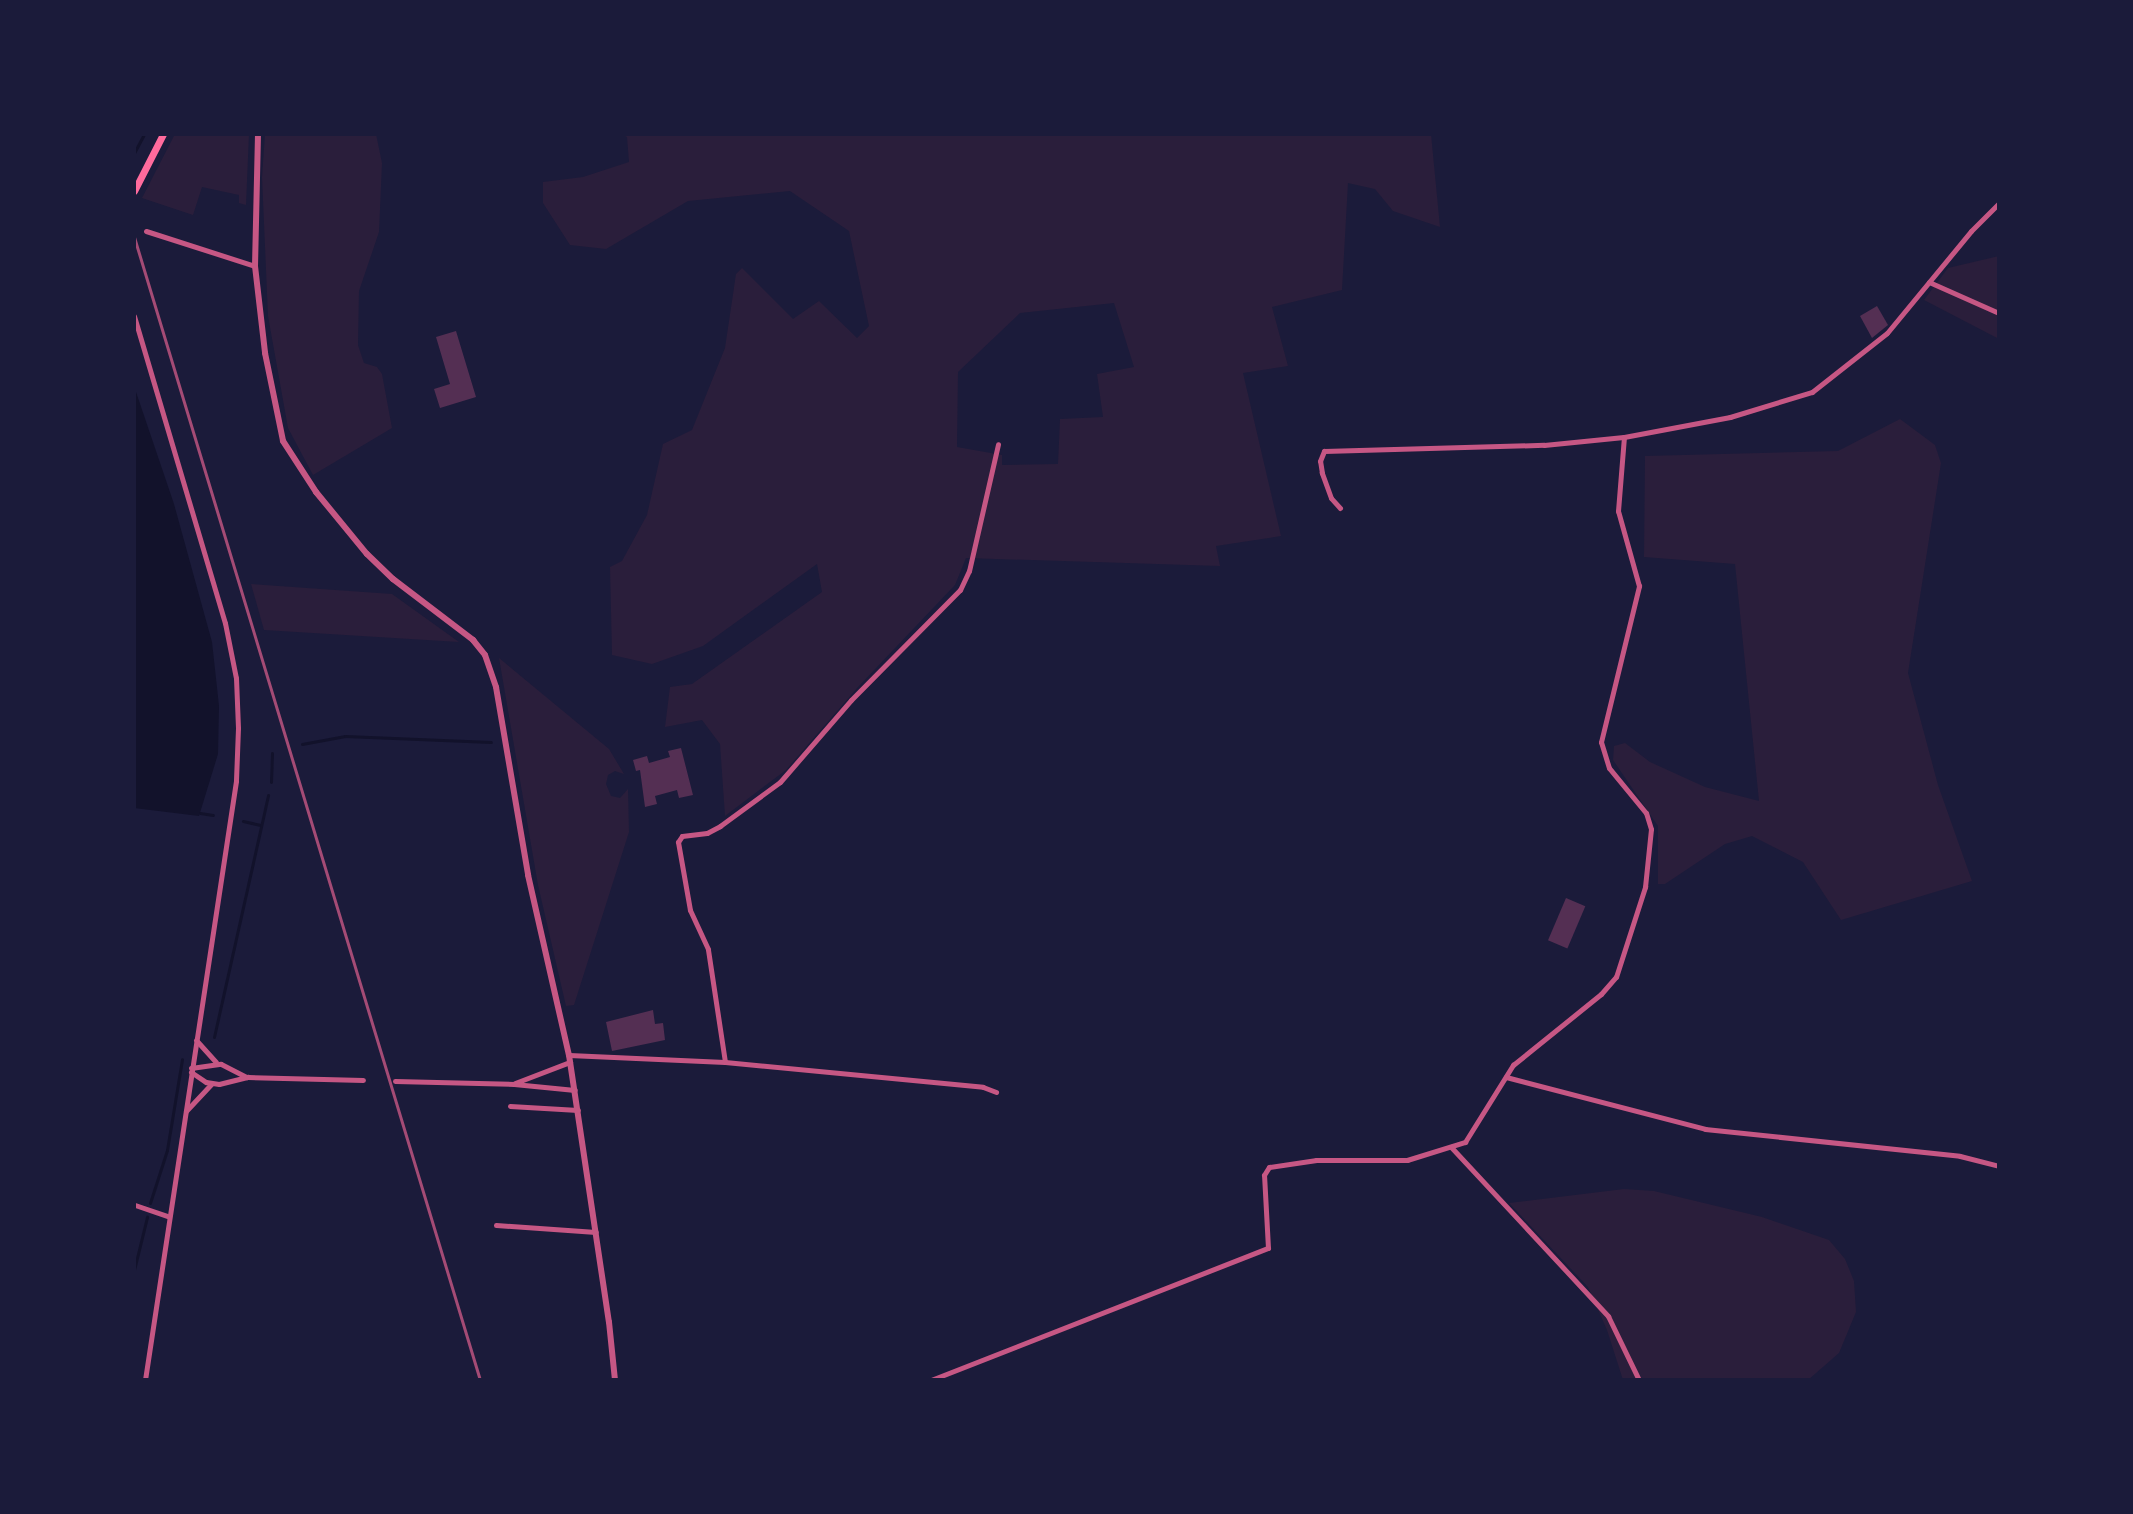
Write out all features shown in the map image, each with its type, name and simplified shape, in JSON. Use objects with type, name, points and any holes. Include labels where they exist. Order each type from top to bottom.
[{"type":"main road","points":[[134,191],[163,134]]},
{"type":"street","points":[[258,134],[255,266],[277,418],[292,458],[367,554],[393,579],[461,628],[488,662],[503,720],[528,875],[570,1058],[615,1380]]},
{"type":"street","points":[[1340,508],[1331,498],[1321,469],[1320,456],[1327,450],[1544,445],[1624,437],[1730,417],[1812,392],[1887,333],[1999,203]]},
{"type":"street","points":[[146,231],[255,266]]},
{"type":"street","points":[[1929,282],[1999,313]]},
{"type":"street","points":[[134,316],[218,593],[236,678],[236,781],[145,1380]]},
{"type":"street","points":[[931,1380],[1268,1248],[1264,1175],[1269,1167],[1316,1160],[1407,1160],[1451,1147],[1471,1137],[1506,1077],[1524,1053],[1601,994],[1616,977],[1645,887],[1649,819],[1609,768],[1601,742],[1639,586],[1618,511],[1624,437]]},
{"type":"street","points":[[725,1062],[708,949],[690,910],[678,842],[682,836],[707,833],[720,826],[780,782],[851,700],[960,590],[969,571],[998,444]]},
{"type":"street","points":[[196,1039],[217,1063],[248,1077]]},
{"type":"street","points":[[514,1084],[570,1058],[725,1062],[983,1087],[996,1092]]},
{"type":"street","points":[[191,1070],[217,1063]]},
{"type":"street","points":[[191,1070],[211,1084]]},
{"type":"street","points":[[184,1115],[195,1097],[211,1084],[248,1077],[363,1080]]},
{"type":"street","points":[[1506,1077],[1705,1129],[1960,1156],[1999,1166]]},
{"type":"street","points":[[395,1081],[514,1084],[575,1090]]},
{"type":"street","points":[[510,1106],[578,1110]]},
{"type":"street","points":[[1451,1147],[1608,1316],[1639,1380]]},
{"type":"street","points":[[135,1205],[169,1217]]},
{"type":"street","points":[[496,1225],[596,1232]]},
{"type":"shaded area","points":[[175,134],[249,134],[246,205],[239,203],[239,195],[202,187],[193,215],[142,198]]},
{"type":"shaded area","points":[[265,134],[376,134],[382,163],[379,232],[359,291],[358,345],[364,363],[377,367],[382,374],[392,428],[313,475],[288,428],[268,316],[262,177]]},
{"type":"shaded area","points":[[621,134],[1431,134],[1440,227],[1393,211],[1375,189],[1348,183],[1342,290],[1272,307],[1288,366],[1243,373],[1281,536],[1216,546],[1220,566],[966,558],[955,585],[858,687],[786,770],[725,816],[720,744],[702,720],[665,727],[670,687],[692,684],[822,592],[817,564],[703,646],[652,664],[612,655],[610,567],[622,561],[647,515],[663,444],[692,430],[725,348],[736,274],[742,268],[793,319],[819,301],[857,338],[869,326],[849,231],[790,191],[688,201],[606,249],[570,245],[543,203],[543,182],[583,177],[629,162],[627,137]],"holes":[[[1114,303],[1134,367],[1097,374],[1103,417],[1060,419],[1058,464],[1002,465],[1002,455],[957,447],[958,372],[1020,313]]]},
{"type":"shaded area","points":[[1999,256],[1999,339],[1924,300],[1948,268]]},
{"type":"shaded area","points":[[135,389],[174,504],[212,642],[219,706],[218,754],[199,816],[134,808]]},
{"type":"shaded area","points":[[1900,419],[1935,445],[1941,463],[1908,673],[1938,785],[1972,881],[1841,920],[1803,862],[1752,836],[1725,844],[1665,884],[1658,884],[1658,826],[1613,760],[1614,746],[1625,743],[1650,762],[1705,787],[1759,801],[1735,564],[1644,557],[1645,456],[1838,451]]},
{"type":"shaded area","points":[[251,584],[392,594],[459,642],[264,630]]},
{"type":"shaded area","points":[[499,658],[609,749],[624,774],[615,771],[608,775],[606,784],[611,796],[620,798],[628,789],[629,832],[574,1005],[566,1006],[538,885]]},
{"type":"shaded area","points":[[1624,1189],[1654,1191],[1762,1217],[1829,1240],[1845,1259],[1854,1281],[1856,1312],[1839,1353],[1808,1380],[1623,1380],[1607,1330],[1588,1287],[1509,1203]]},
{"type":"building","points":[[1877,306],[1888,325],[1872,338],[1860,316]]},
{"type":"building","points":[[456,331],[476,397],[440,408],[434,389],[450,384],[436,337]]},
{"type":"building","points":[[681,748],[693,795],[679,798],[677,790],[655,796],[657,804],[645,807],[640,770],[636,771],[633,760],[647,756],[649,763],[670,757],[668,751]]},
{"type":"building","points":[[1566,898],[1585,906],[1567,949],[1548,940]]},
{"type":"building","points":[[653,1010],[655,1024],[663,1023],[665,1040],[612,1051],[606,1022]]},
{"type":"waterway","points":[[134,153],[144,134]]},
{"type":"waterway","points":[[302,744],[345,736],[491,742]]},
{"type":"waterway","points":[[271,782],[272,753]]},
{"type":"waterway","points":[[214,1037],[268,795]]},
{"type":"waterway","points":[[200,813],[213,815]]},
{"type":"waterway","points":[[243,821],[260,825]]},
{"type":"waterway","points":[[150,1203],[167,1150],[182,1059]]},
{"type":"waterway","points":[[134,1270],[147,1217]]},
{"type":"railway","points":[[134,237],[480,1380]]}]
